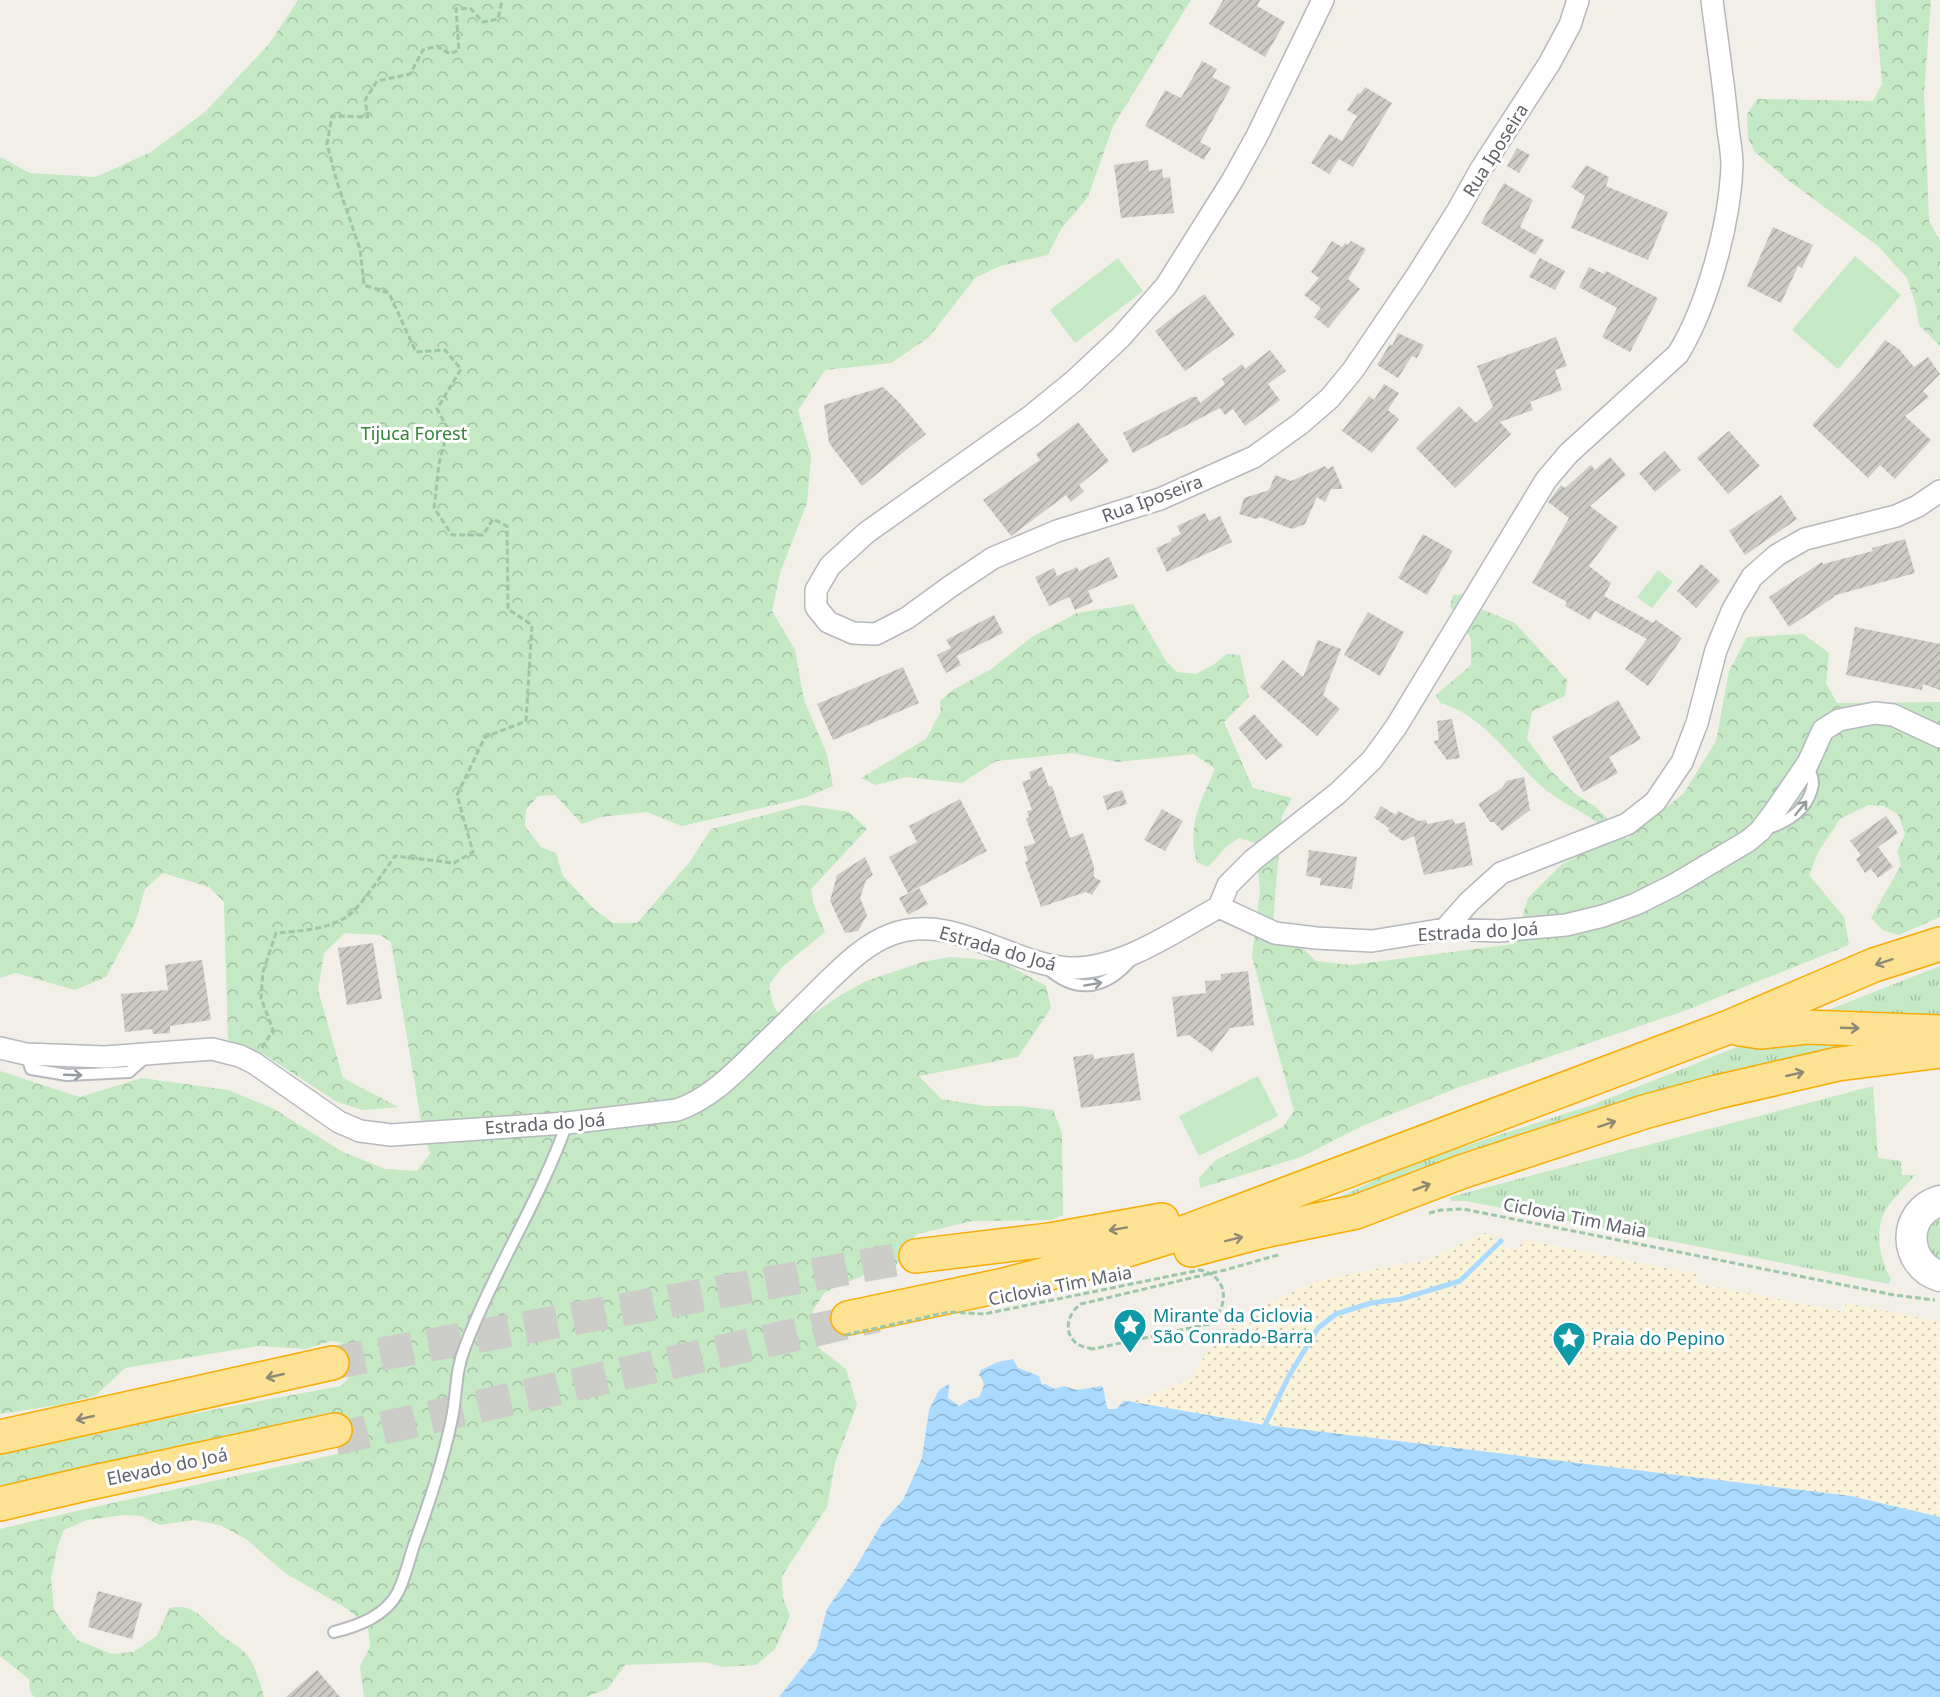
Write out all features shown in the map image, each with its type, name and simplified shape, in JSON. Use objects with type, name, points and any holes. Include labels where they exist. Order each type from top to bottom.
[{"type":"highway","points":[[847,1327],[1076,1266],[1158,1241],[1729,1027],[1874,965],[1940,944]]},
{"type":"highway","points":[[1729,1027],[1760,1032],[1808,1027],[1940,1032]]},
{"type":"highway","points":[[1137,1262],[1259,1232],[1356,1212],[1461,1172],[1644,1112],[1717,1092],[1838,1064],[1940,1051]]},
{"type":"highway","points":[[916,1256],[1049,1240],[1148,1224],[1338,1173]]},
{"type":"highway","points":[[15,1433],[332,1363]]},
{"type":"highway","name":"Elevado do Joá","points":[[0,1504],[97,1481],[335,1435],[0,1514]]},
{"type":"street","name":"Rua Iposeira","points":[[1323,0],[1257,136],[1232,181],[1166,285],[1120,338],[1074,381],[1031,416],[866,533],[830,566],[816,590],[816,607],[828,622],[853,633],[876,634],[907,618],[993,558],[1057,531],[1160,498],[1254,457],[1300,424],[1330,398],[1353,370],[1416,277],[1481,169],[1549,64],[1570,25],[1578,0]]},
{"type":"street","points":[[1219,907],[1228,885],[1252,860],[1338,793],[1372,760],[1396,727],[1546,480],[1569,453],[1678,354],[1688,337],[1715,260],[1730,194],[1732,162],[1712,0]]},
{"type":"street","points":[[1445,929],[1469,902],[1501,873],[1628,824],[1655,802],[1682,762],[1696,723],[1716,651],[1733,609],[1752,577],[1760,569],[1777,555],[1805,539],[1896,516],[1918,506],[1940,491]]},
{"type":"street","name":"Estrada do Joá","points":[[0,1048],[26,1054],[105,1057],[212,1049],[240,1056],[254,1063],[339,1122],[360,1131],[391,1135],[567,1123],[677,1110],[691,1105],[722,1085],[852,958],[888,936],[914,928],[943,930],[1042,964],[1071,968],[1104,965],[1139,951],[1219,907],[1275,933],[1372,941],[1445,929],[1499,931],[1566,925],[1603,916],[1636,904],[1674,885],[1748,841],[1760,831],[1808,763],[1823,730],[1839,720],[1875,713],[1893,715],[1940,737]]},
{"type":"street","points":[[1940,1201],[1918,1215],[1911,1231],[1911,1241],[1918,1262],[1929,1272],[1940,1276]]},
{"type":"lane","points":[[334,1632],[355,1627],[380,1613],[397,1594],[439,1475],[452,1417],[455,1379],[464,1348],[489,1290],[558,1148],[567,1123]]},
{"type":"path","points":[[254,1063],[273,1030],[261,998],[263,972],[276,933],[312,930],[347,917],[395,856],[454,863],[473,852],[457,795],[485,737],[526,721],[532,625],[508,609],[507,526],[493,519],[483,534],[452,536],[434,508],[439,464],[448,429],[437,409],[461,369],[445,350],[416,352],[389,293],[364,285],[360,249],[337,182],[327,144],[332,116],[368,117],[364,100],[377,81],[410,74],[423,50],[437,46],[450,54],[459,50],[456,9],[470,8],[483,21],[498,19],[502,0]]},
{"type":"path","name":"Ciclovia Tim Maia","points":[[1419,1216],[1441,1210],[1463,1209],[1894,1295],[1940,1300]]},
{"type":"path","name":"Ciclovia Tim Maia","points":[[847,1327],[949,1312],[984,1314],[1200,1270],[1206,1271],[1216,1278],[1221,1285],[1224,1304],[1209,1324],[1093,1349],[1081,1346],[1074,1341],[1069,1332],[1070,1316],[1081,1304],[1225,1270],[1281,1254]]},
{"type":"green space","name":"Tijuca Forest","points":[[298,0],[1191,0],[1113,126],[1088,197],[1061,229],[1048,255],[1000,266],[975,278],[929,337],[891,363],[825,370],[798,410],[811,456],[807,503],[780,573],[772,611],[795,650],[804,700],[827,754],[833,786],[804,798],[682,826],[647,812],[601,817],[582,824],[555,795],[538,796],[526,810],[525,826],[541,847],[556,853],[563,876],[595,910],[613,923],[637,923],[689,863],[711,829],[803,805],[849,812],[867,829],[811,889],[813,902],[825,932],[782,967],[769,985],[776,1010],[784,1017],[799,1024],[839,996],[866,981],[923,962],[949,957],[1001,961],[1046,986],[1051,1008],[1018,1057],[919,1076],[941,1099],[985,1106],[1019,1106],[1053,1110],[1062,1133],[1063,1215],[1052,1220],[973,1221],[917,1234],[892,1271],[869,1273],[825,1292],[813,1310],[819,1348],[846,1369],[857,1405],[835,1463],[827,1507],[782,1576],[783,1598],[790,1616],[775,1649],[756,1665],[722,1667],[706,1662],[625,1665],[607,1689],[586,1697],[364,1697],[360,1666],[370,1647],[368,1626],[346,1608],[285,1573],[246,1539],[220,1525],[194,1520],[160,1525],[141,1516],[125,1515],[87,1520],[64,1530],[58,1545],[51,1578],[54,1610],[77,1640],[112,1654],[133,1652],[157,1636],[169,1608],[192,1610],[246,1654],[255,1669],[264,1697],[34,1697],[30,1691],[29,1679],[0,1656],[0,1529],[337,1454],[346,1443],[347,1420],[342,1417],[0,1486],[0,1455],[179,1416],[341,1386],[351,1375],[346,1348],[341,1343],[331,1341],[306,1349],[258,1346],[125,1368],[95,1396],[64,1404],[0,1414],[0,1071],[80,1097],[142,1078],[228,1090],[274,1109],[343,1152],[385,1169],[417,1171],[430,1154],[421,1121],[391,942],[380,935],[345,933],[324,953],[318,990],[343,1078],[398,1107],[363,1110],[337,1102],[265,1055],[228,1040],[224,902],[209,887],[163,873],[145,889],[135,923],[106,977],[75,990],[16,973],[0,978],[0,157],[30,173],[96,177],[151,152],[205,112],[269,44]]},
{"type":"green space","points":[[1875,0],[1931,0],[1924,94],[1929,221],[1940,241],[1940,346],[1919,325],[1907,278],[1878,246],[1789,181],[1755,152],[1748,138],[1747,114],[1757,99],[1873,101],[1882,84]]},
{"type":"green space","points":[[1855,256],[1901,295],[1838,369],[1792,330]]},
{"type":"green space","points":[[1118,258],[1143,291],[1075,343],[1050,310]]},
{"type":"green space","points":[[1658,570],[1673,582],[1652,608],[1637,597]]},
{"type":"green space","points":[[1463,594],[1476,607],[1515,623],[1567,680],[1565,696],[1532,711],[1527,739],[1550,770],[1574,793],[1596,807],[1627,839],[1684,793],[1716,741],[1729,671],[1747,637],[1803,634],[1829,653],[1826,683],[1837,703],[1940,702],[1940,917],[1899,935],[1883,930],[1871,918],[1901,865],[1897,851],[1905,834],[1898,814],[1883,806],[1868,805],[1840,819],[1818,852],[1809,875],[1844,917],[1849,945],[1684,1011],[1457,1088],[1362,1126],[1301,1157],[1200,1188],[1199,1178],[1216,1160],[1283,1127],[1294,1111],[1252,957],[1260,890],[1255,843],[1239,838],[1227,846],[1208,867],[1197,862],[1193,837],[1194,826],[1215,769],[1194,754],[1118,762],[1072,753],[996,761],[962,783],[906,777],[876,785],[861,778],[926,739],[941,711],[940,701],[954,689],[990,670],[1032,637],[1077,613],[1133,604],[1166,661],[1177,672],[1196,674],[1227,654],[1240,655],[1249,697],[1224,722],[1253,788],[1292,798],[1282,816],[1273,921],[1316,961],[1351,965],[1514,944],[1528,898],[1562,864],[1600,845],[1597,822],[1546,790],[1497,740],[1470,717],[1440,703],[1436,695],[1471,665],[1471,639],[1450,606],[1453,595]]},
{"type":"green space","points":[[1940,966],[1940,1016],[1823,1012]]},
{"type":"green space","points":[[1805,1038],[1904,1042],[1698,1088],[1329,1202],[1406,1165],[1592,1105],[1742,1045]]},
{"type":"green space","points":[[1258,1076],[1278,1116],[1199,1156],[1179,1116]]},
{"type":"green space","points":[[1873,1086],[1878,1158],[1901,1161],[1902,1175],[1915,1175],[1888,1206],[1882,1219],[1879,1237],[1881,1255],[1891,1279],[1889,1284],[1466,1201],[1451,1201],[1450,1197]]},
{"type":"green space","points":[[1940,1210],[1940,1267],[1930,1262],[1923,1224]]},
{"type":"sand","name":"Praia do Pepino","points":[[1488,1233],[1505,1249],[1508,1248],[1511,1251],[1526,1240],[1698,1274],[1696,1283],[1844,1312],[1846,1303],[1940,1322],[1940,1517],[1851,1496],[1265,1425],[1133,1402],[1191,1379],[1213,1342],[1229,1325],[1246,1313],[1315,1282],[1428,1260]]},
{"type":"water","points":[[1013,1359],[1018,1368],[1039,1376],[1042,1385],[1045,1384],[1055,1389],[1063,1386],[1077,1390],[1102,1386],[1108,1409],[1116,1409],[1124,1401],[1133,1402],[1265,1425],[1851,1496],[1940,1517],[1940,1697],[779,1697],[816,1650],[827,1609],[856,1567],[882,1523],[903,1500],[922,1458],[929,1410],[939,1390],[949,1384],[948,1398],[959,1406],[979,1397],[984,1385],[979,1375],[981,1370],[998,1362]]},
{"type":"building","points":[[1223,0],[1260,0],[1257,6],[1285,22],[1265,57],[1209,24]]},
{"type":"building","points":[[1202,61],[1217,69],[1212,77],[1231,87],[1200,142],[1211,148],[1204,160],[1145,126],[1165,90],[1181,98]]},
{"type":"building","points":[[1365,87],[1392,103],[1353,167],[1339,159],[1329,174],[1311,163],[1329,134],[1342,141],[1357,116],[1347,110],[1358,93],[1360,94]]},
{"type":"building","points":[[1517,148],[1530,155],[1519,173],[1507,166]]},
{"type":"building","points":[[1148,160],[1149,171],[1162,169],[1163,178],[1170,177],[1174,213],[1121,218],[1114,165]]},
{"type":"building","points":[[1586,165],[1609,177],[1606,186],[1668,212],[1648,260],[1571,228],[1585,196],[1571,187]]},
{"type":"building","points":[[1504,183],[1533,200],[1520,227],[1544,240],[1535,255],[1481,223]]},
{"type":"building","points":[[1773,227],[1813,245],[1802,268],[1798,266],[1781,303],[1747,286]]},
{"type":"building","points":[[1332,241],[1342,247],[1351,241],[1366,249],[1348,279],[1360,289],[1328,328],[1314,317],[1321,308],[1304,295],[1319,278],[1311,272]]},
{"type":"building","points":[[1540,258],[1565,271],[1555,290],[1529,277]]},
{"type":"building","points":[[1589,267],[1604,274],[1606,271],[1658,298],[1630,352],[1602,337],[1617,308],[1579,287]]},
{"type":"building","points":[[1204,294],[1235,335],[1185,371],[1155,331]]},
{"type":"building","points":[[1398,333],[1424,345],[1417,358],[1412,356],[1398,378],[1377,365],[1390,344],[1392,346]]},
{"type":"building","points":[[1556,337],[1567,366],[1555,370],[1562,390],[1530,402],[1533,410],[1500,422],[1511,434],[1455,488],[1416,448],[1459,406],[1476,423],[1493,407],[1477,366]]},
{"type":"building","points":[[1885,340],[1899,349],[1914,367],[1928,357],[1940,374],[1923,391],[1929,397],[1905,416],[1931,440],[1895,479],[1880,465],[1868,478],[1812,425],[1860,372]]},
{"type":"building","points":[[1270,350],[1286,371],[1268,384],[1280,400],[1245,426],[1233,409],[1225,415],[1220,408],[1133,453],[1123,433],[1192,397],[1197,397],[1200,403],[1225,384],[1222,379],[1242,364],[1245,369]]},
{"type":"building","points":[[1384,384],[1399,393],[1388,410],[1399,419],[1372,453],[1342,431],[1369,396],[1374,400]]},
{"type":"building","points":[[883,387],[926,434],[862,486],[829,443],[824,405]]},
{"type":"building","points":[[1078,422],[1109,461],[1079,485],[1084,491],[1071,502],[1066,495],[1011,536],[983,500],[1040,460],[1036,454]]},
{"type":"building","points":[[1729,431],[1760,466],[1728,494],[1697,458]]},
{"type":"building","points":[[1665,451],[1681,470],[1655,492],[1639,473]]},
{"type":"building","points":[[1610,457],[1626,475],[1590,506],[1618,527],[1589,566],[1611,583],[1604,596],[1653,623],[1656,620],[1682,638],[1648,686],[1625,669],[1647,639],[1595,611],[1590,620],[1565,606],[1567,602],[1532,583],[1569,518],[1548,502],[1561,485],[1565,488],[1591,465],[1595,470]]},
{"type":"building","points":[[1325,466],[1328,469],[1333,466],[1343,489],[1331,489],[1325,502],[1317,497],[1305,524],[1292,529],[1260,517],[1256,519],[1239,514],[1244,498],[1269,490],[1275,475],[1291,481]]},
{"type":"building","points":[[1781,495],[1797,519],[1745,555],[1729,531]]},
{"type":"building","points":[[1205,513],[1209,521],[1220,516],[1232,542],[1167,572],[1156,548],[1181,534],[1177,526]]},
{"type":"building","points":[[1423,534],[1453,551],[1427,595],[1398,578]]},
{"type":"building","points":[[1905,539],[1915,573],[1833,596],[1789,627],[1769,597],[1822,562],[1823,564],[1873,551],[1872,548]]},
{"type":"building","points":[[1109,557],[1118,577],[1088,591],[1093,602],[1075,610],[1069,597],[1049,606],[1035,577],[1054,568],[1057,576],[1077,567],[1079,571]]},
{"type":"building","points":[[1701,564],[1720,581],[1696,608],[1677,591]]},
{"type":"building","points":[[1368,612],[1404,632],[1380,676],[1344,655]]},
{"type":"building","points":[[994,615],[1003,633],[957,656],[961,665],[946,673],[937,655],[951,648],[946,640]]},
{"type":"building","points":[[1855,627],[1940,644],[1940,690],[1923,684],[1922,690],[1846,675]]},
{"type":"building","points":[[1318,640],[1341,649],[1323,695],[1340,709],[1317,736],[1260,687],[1283,660],[1303,677]]},
{"type":"building","points":[[903,667],[919,703],[833,740],[817,704]]},
{"type":"building","points":[[1618,700],[1641,739],[1609,757],[1618,773],[1583,792],[1552,737]]},
{"type":"building","points":[[1254,714],[1283,746],[1266,760],[1238,728]]},
{"type":"building","points":[[1452,719],[1460,758],[1447,760],[1433,741],[1439,740],[1437,721]]},
{"type":"building","points":[[1042,767],[1049,787],[1052,786],[1070,838],[1083,833],[1094,867],[1094,877],[1101,881],[1092,895],[1086,892],[1041,907],[1025,862],[1028,861],[1024,847],[1035,843],[1026,819],[1029,817],[1027,811],[1032,810],[1022,782],[1031,779],[1029,772]]},
{"type":"building","points":[[1524,777],[1530,810],[1502,831],[1494,822],[1490,822],[1478,804],[1502,788],[1506,781]]},
{"type":"building","points":[[1122,790],[1127,804],[1107,810],[1103,796]]},
{"type":"building","points":[[960,799],[987,851],[908,893],[889,857],[917,842],[909,826]]},
{"type":"building","points":[[1381,806],[1396,815],[1398,811],[1419,821],[1426,820],[1427,824],[1453,819],[1455,824],[1465,822],[1473,865],[1424,875],[1414,836],[1403,841],[1374,818]]},
{"type":"building","points":[[1162,809],[1183,821],[1165,851],[1144,840]]},
{"type":"building","points":[[1886,816],[1898,833],[1878,847],[1893,867],[1878,878],[1871,869],[1865,873],[1856,859],[1861,855],[1850,841]]},
{"type":"building","points":[[1309,850],[1357,857],[1352,889],[1320,885],[1321,878],[1306,876]]},
{"type":"building","points":[[865,857],[873,875],[866,880],[860,898],[867,915],[858,931],[845,933],[830,901],[837,875]]},
{"type":"building","points":[[919,888],[928,904],[908,915],[899,898]]},
{"type":"building","points":[[373,943],[382,999],[347,1005],[338,948]]},
{"type":"building","points":[[202,960],[211,1020],[170,1026],[170,1033],[153,1034],[152,1029],[125,1032],[121,994],[168,990],[165,965]]},
{"type":"building","points":[[1248,971],[1254,1025],[1230,1028],[1212,1052],[1189,1035],[1177,1037],[1172,997],[1206,993],[1205,981],[1221,980],[1221,974]]},
{"type":"building","points":[[1134,1053],[1141,1100],[1081,1108],[1073,1057],[1093,1054],[1094,1059]]},
{"type":"building","points":[[98,1591],[142,1603],[132,1639],[88,1627]]},
{"type":"building","points":[[317,1670],[340,1697],[286,1697]]},
{"type":"waterway","points":[[1265,1425],[1290,1374],[1318,1328],[1336,1314],[1371,1303],[1401,1299],[1460,1281],[1501,1241]]},
{"type":"tunnel","points":[[332,1363],[916,1256]]},
{"type":"tunnel","points":[[335,1439],[877,1316]]},
{"type":"place","name":"Mirante da Ciclovia São Conrado-Barra","points":[[1130,1354]]},
{"type":"place","name":"Praia do Pepino","points":[[1569,1367]]}]
